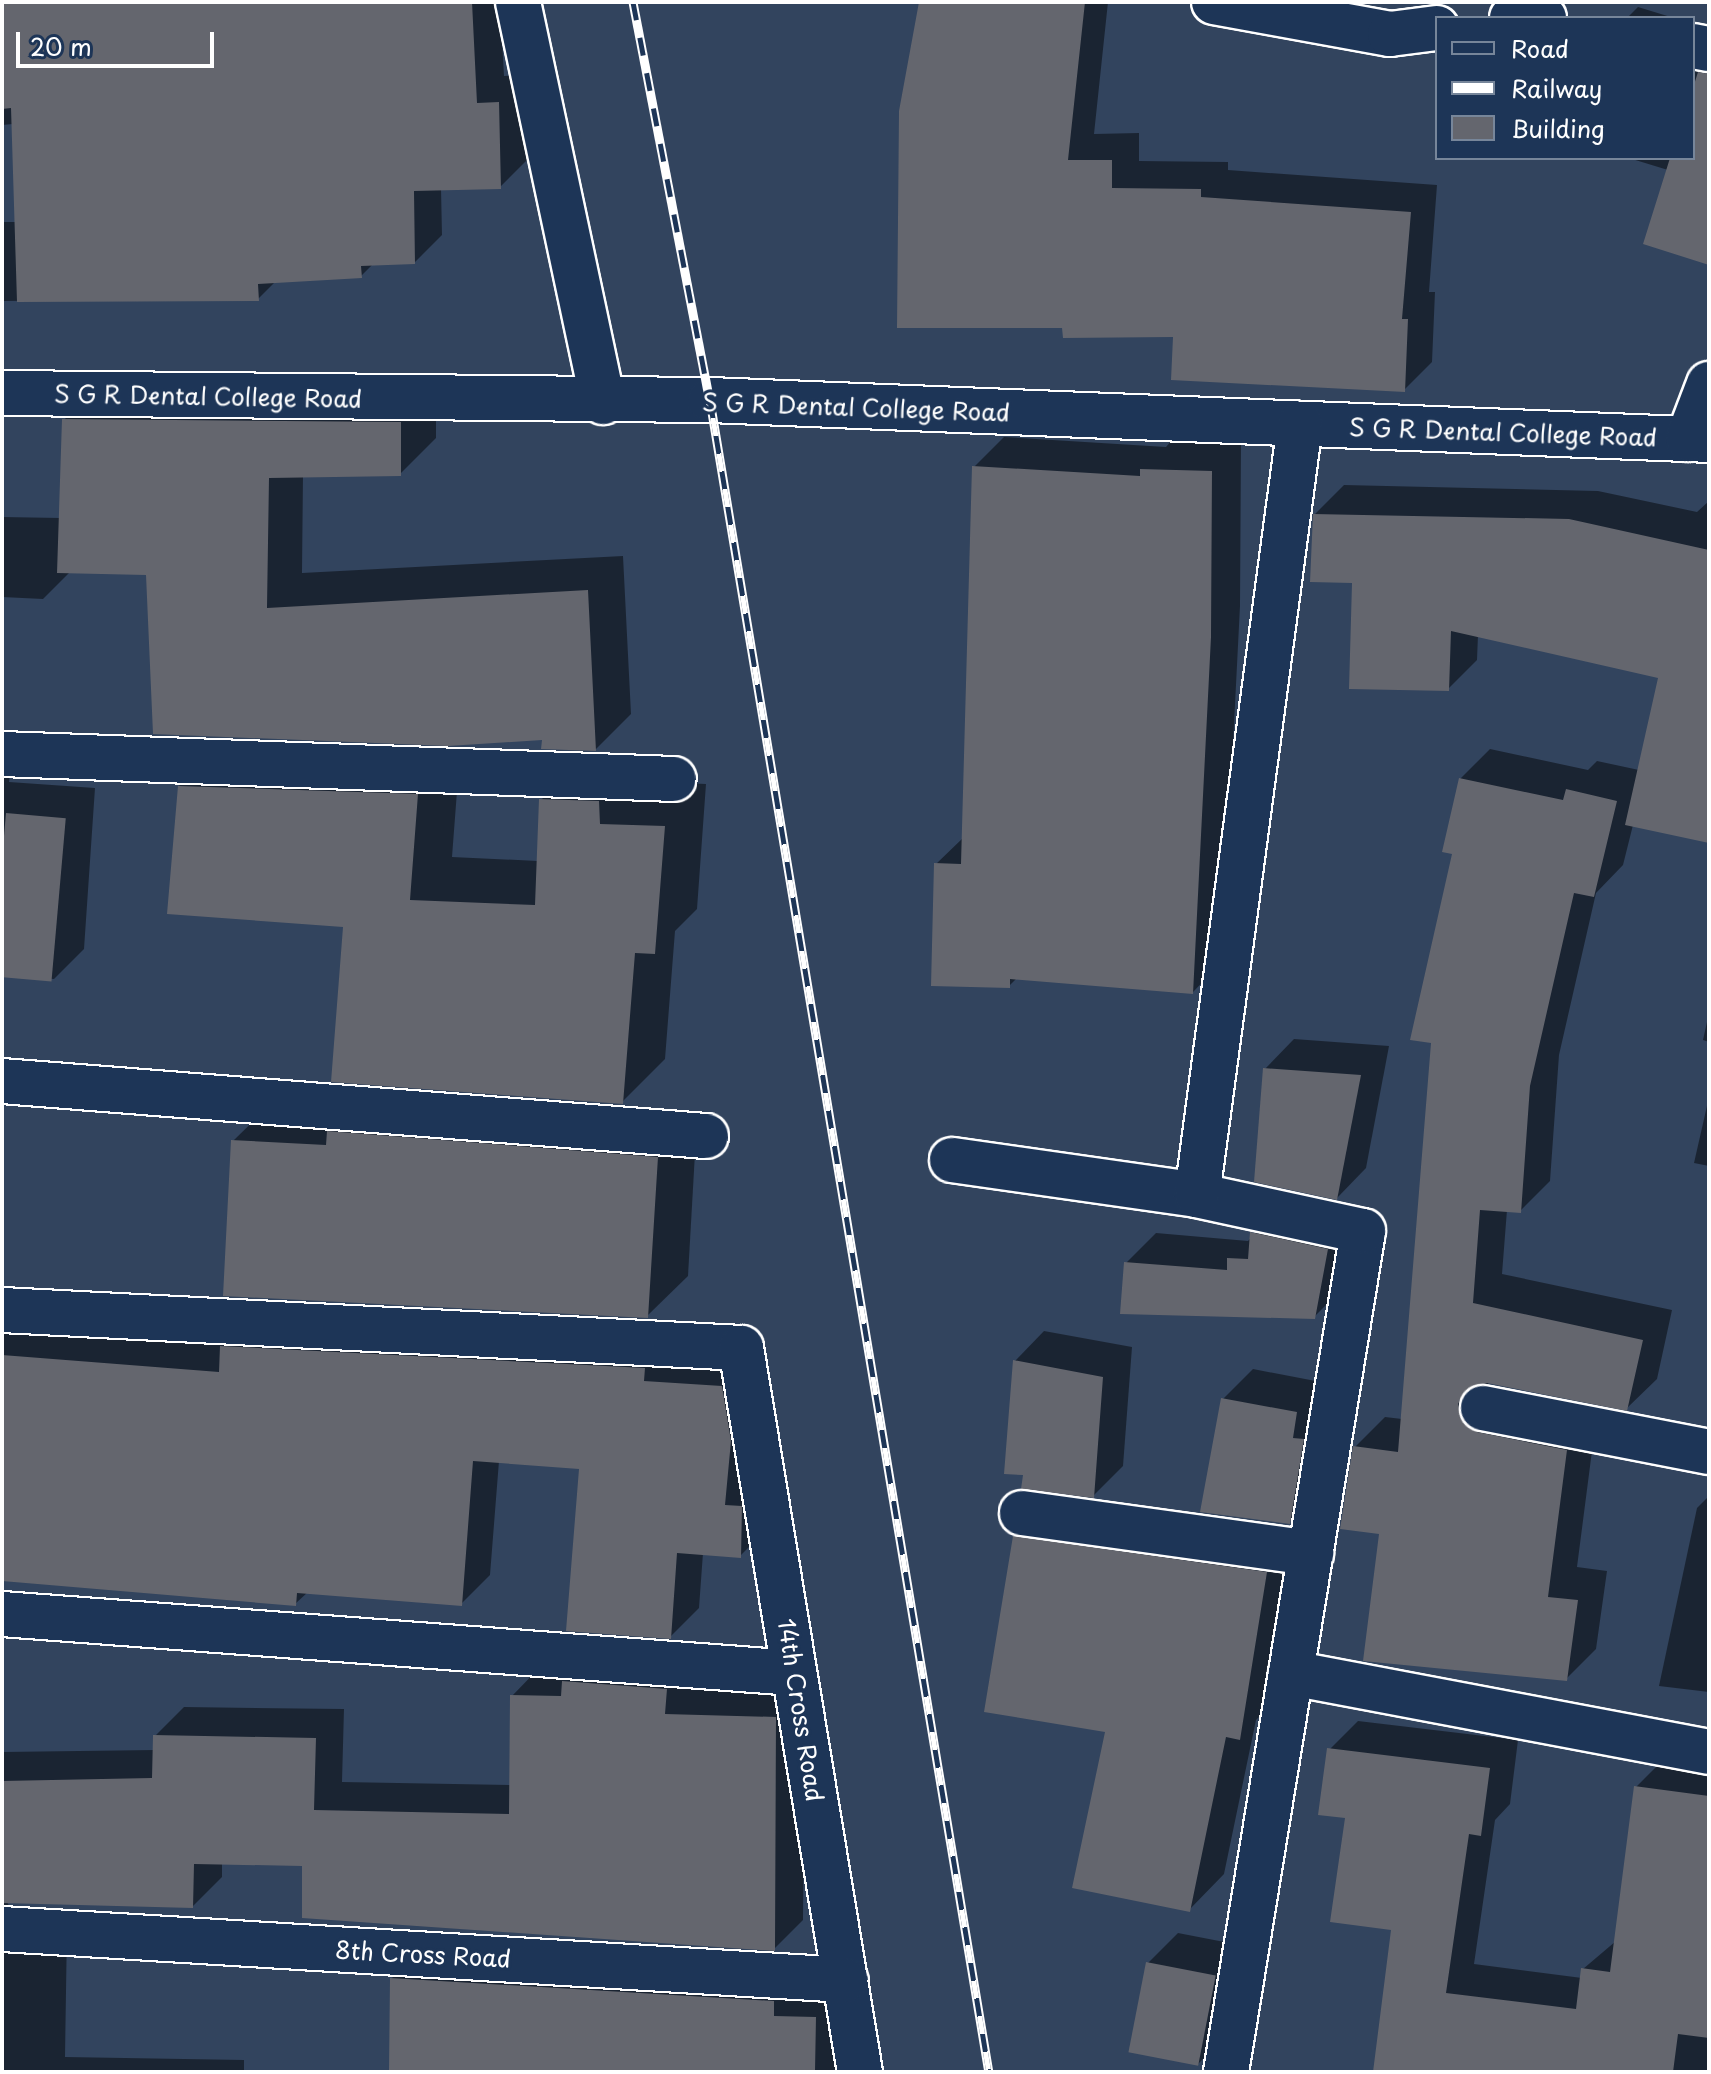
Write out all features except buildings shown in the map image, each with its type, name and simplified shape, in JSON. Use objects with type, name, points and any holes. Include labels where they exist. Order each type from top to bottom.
[{"type":"street","points":[[518,2],[603,402]]},
{"type":"street","points":[[1214,2],[1390,34],[1435,28]]},
{"type":"street","points":[[1699,440],[1709,384]]},
{"type":"street","name":"S G R Dental College Road","points":[[2,393],[603,402],[710,400],[1699,440]]},
{"type":"street","points":[[1197,1195],[1300,424]]},
{"type":"street","points":[[2,754],[674,779]]},
{"type":"street","points":[[2,1081],[706,1136]]},
{"type":"street","points":[[952,1160],[1197,1195],[1363,1231],[1226,2072]]},
{"type":"street","name":"14th Cross Road","points":[[2,1310],[741,1348],[860,2072]]},
{"type":"street","points":[[1483,1408],[1709,1452]]},
{"type":"street","points":[[1022,1513],[1311,1553]]},
{"type":"street","points":[[2,1614],[794,1673]]},
{"type":"street","points":[[1291,1673],[1709,1752]]},
{"type":"street","name":"8th Cross Road","points":[[2,1929],[845,1980]]},
{"type":"railway","points":[[633,2],[710,400],[989,2072]]}]
